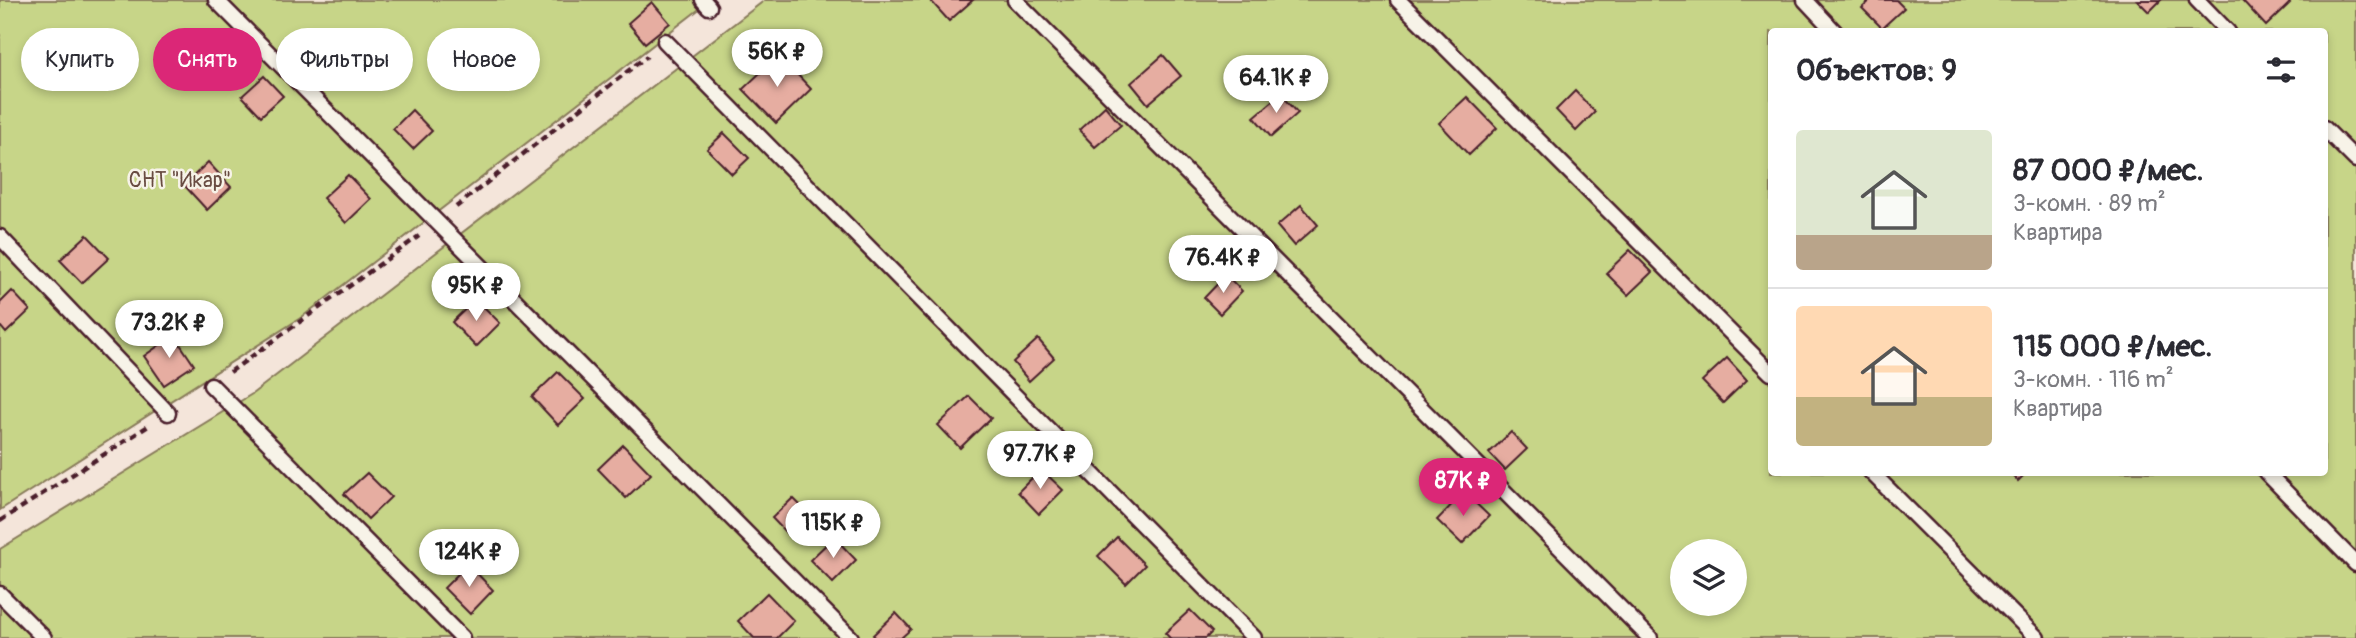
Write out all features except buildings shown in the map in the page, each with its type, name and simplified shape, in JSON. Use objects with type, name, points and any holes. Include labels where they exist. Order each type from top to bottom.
[{"type":"lane","points":[[216,0],[851,638]]},
{"type":"lane","points":[[1015,0],[1650,638]]},
{"type":"lane","points":[[1398,0],[1768,370]]},
{"type":"lane","points":[[1805,0],[1831,28]]},
{"type":"lane","points":[[2197,0],[2224,28]]},
{"type":"lane","points":[[666,41],[1254,638]]},
{"type":"lane","points":[[2328,132],[2356,160]]},
{"type":"lane","points":[[0,237],[168,413]]},
{"type":"lane","points":[[211,385],[462,638]]},
{"type":"lane","points":[[1875,476],[2037,638]]},
{"type":"lane","points":[[2270,476],[2356,564]]},
{"type":"lane","points":[[0,594],[44,638]]},
{"type":"path","points":[[211,385],[436,223],[666,41]]},
{"type":"path","points":[[0,521],[168,413]]},
{"type":"green space","name":"СНТ \"Икар\"","points":[[0,0],[711,0],[302,317],[0,510]]},
{"type":"green space","points":[[765,0],[2356,0],[2356,638],[0,638],[0,549],[252,394]]}]
